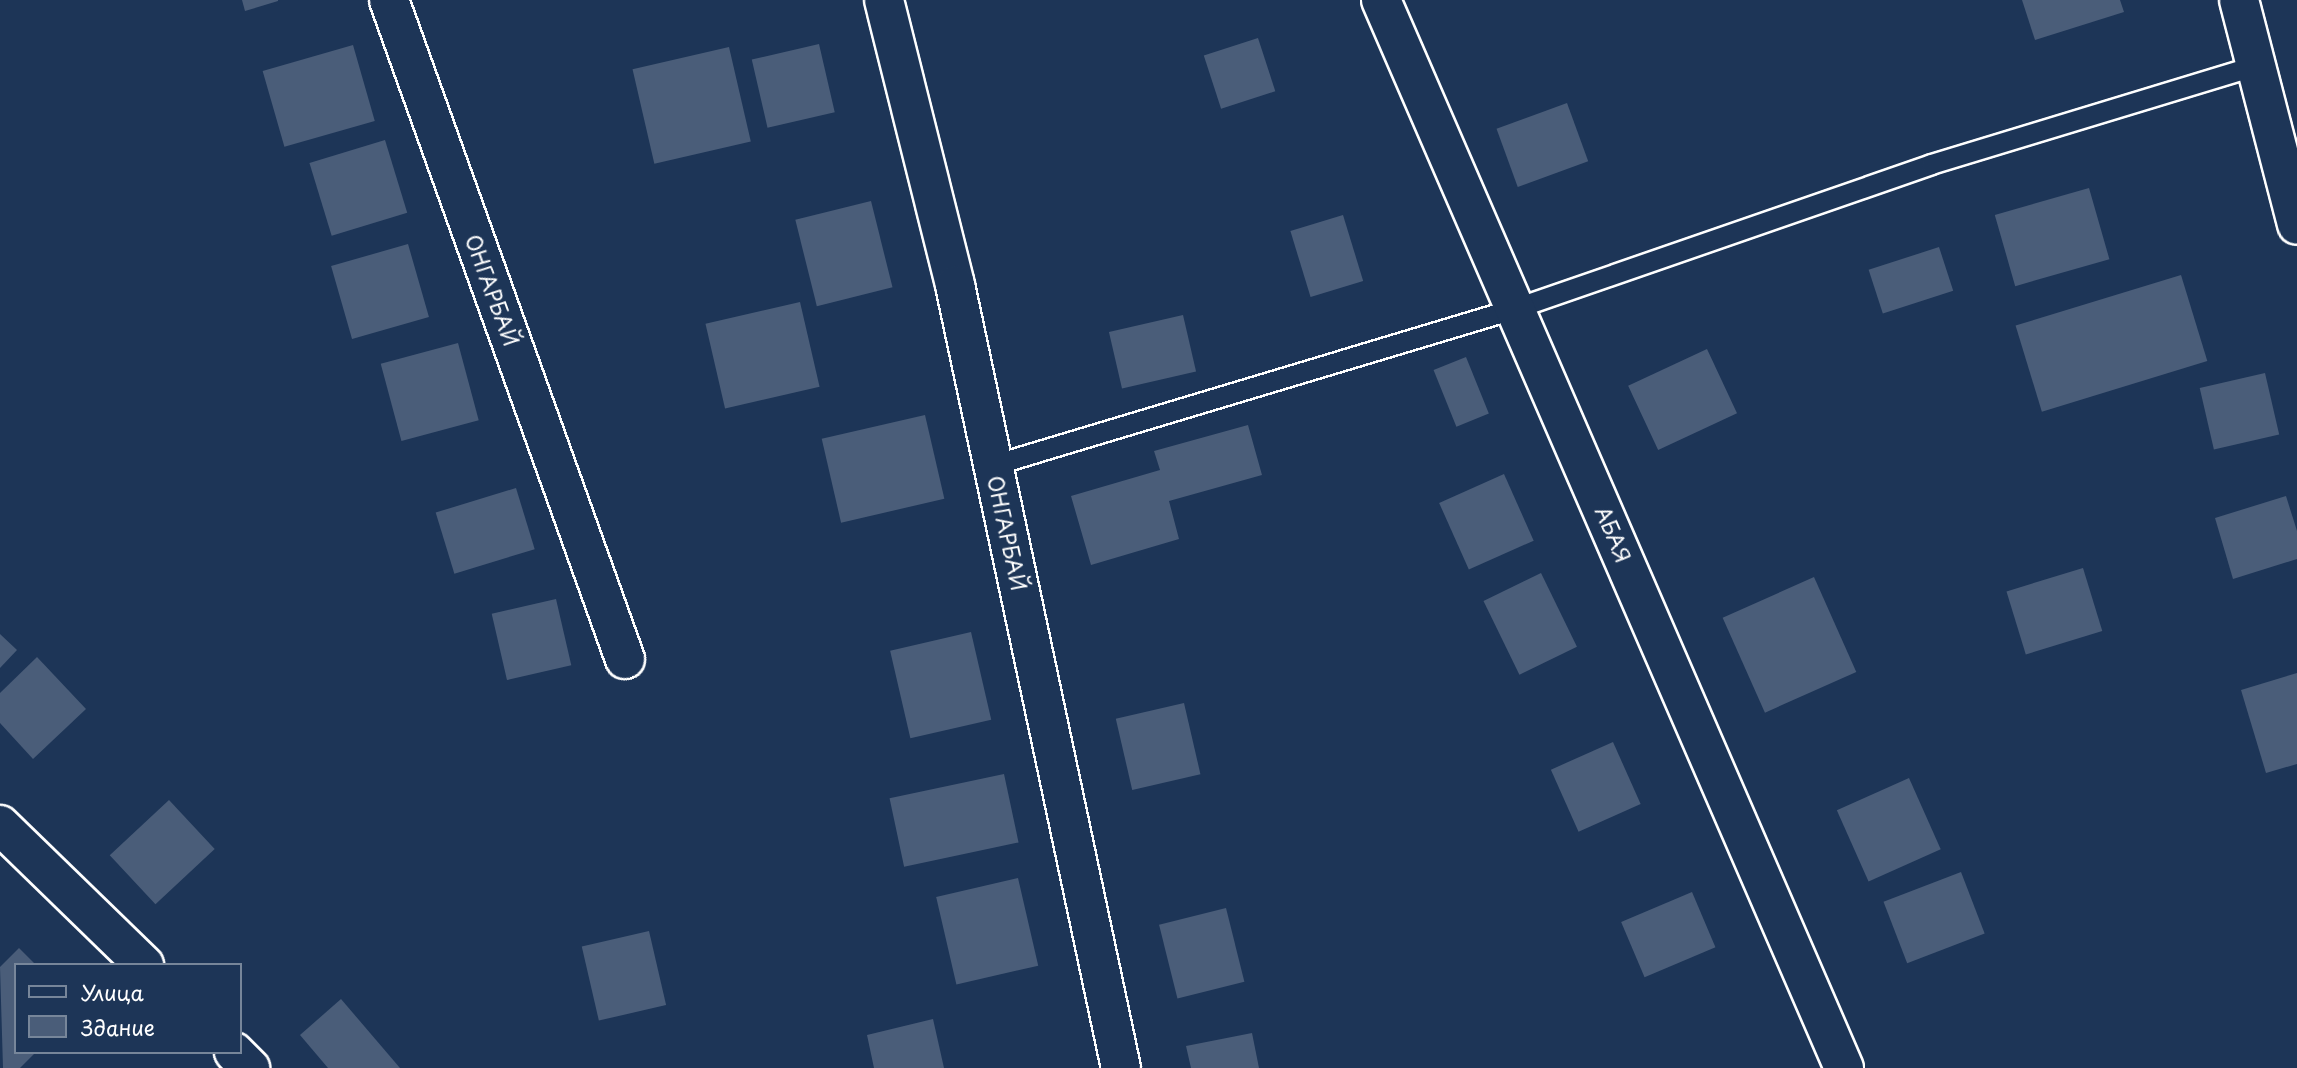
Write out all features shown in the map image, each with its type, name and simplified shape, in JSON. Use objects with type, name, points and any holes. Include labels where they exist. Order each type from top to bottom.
[{"type":"street","name":"ОНГАРБАЙ","points":[[389,0],[625,659]]},
{"type":"street","name":"ОНГАРБАЙ","points":[[884,0],[993,465],[1121,1068]]},
{"type":"street","name":"АБАЯ","points":[[1381,0],[1844,1068]]},
{"type":"street","points":[[2239,0],[2297,225]]},
{"type":"street","points":[[0,825],[142,963]]},
{"type":"street","points":[[236,1054],[250,1068]]},
{"type":"lane","points":[[993,465],[1516,308],[1931,163],[2256,65]]},
{"type":"building","points":[[242,0],[278,0],[278,1],[245,11]]},
{"type":"building","points":[[2022,0],[2120,0],[2124,12],[2035,40]]},
{"type":"building","points":[[1258,38],[1275,91],[1221,109],[1204,56]]},
{"type":"building","points":[[819,44],[835,112],[768,128],[752,60]]},
{"type":"building","points":[[353,45],[375,121],[284,147],[263,71]]},
{"type":"building","points":[[729,47],[751,142],[654,164],[633,69]]},
{"type":"building","points":[[1567,103],[1588,161],[1518,187],[1497,129]]},
{"type":"building","points":[[385,140],[407,213],[332,236],[309,163]]},
{"type":"building","points":[[2089,188],[2109,259],[2015,286],[1995,215]]},
{"type":"building","points":[[871,201],[893,287],[817,306],[795,220]]},
{"type":"building","points":[[1343,215],[1363,281],[1311,297],[1290,231]]},
{"type":"building","points":[[408,244],[429,317],[352,339],[331,266]]},
{"type":"building","points":[[1939,247],[1953,291],[1883,314],[1869,270]]},
{"type":"building","points":[[2181,275],[2207,361],[2042,412],[2016,326]]},
{"type":"building","points":[[800,302],[820,387],[725,409],[705,324]]},
{"type":"building","points":[[1183,315],[1196,372],[1122,389],[1109,332]]},
{"type":"building","points":[[458,343],[479,420],[401,441],[381,364]]},
{"type":"building","points":[[1707,349],[1737,413],[1658,450],[1628,386]]},
{"type":"building","points":[[1466,357],[1489,414],[1456,427],[1434,370]]},
{"type":"building","points":[[2265,373],[2279,434],[2214,449],[2200,388]]},
{"type":"building","points":[[925,415],[944,499],[841,523],[822,439]]},
{"type":"building","points":[[1248,425],[1262,475],[1169,501],[1179,539],[1091,565],[1071,496],[1160,470],[1154,451]]},
{"type":"building","points":[[1504,474],[1534,541],[1469,570],[1439,503]]},
{"type":"building","points":[[516,488],[535,549],[454,574],[436,513]]},
{"type":"building","points":[[2286,496],[2297,531],[2297,559],[2233,579],[2215,518]]},
{"type":"building","points":[[2083,568],[2102,631],[2026,655],[2006,591]]},
{"type":"building","points":[[1541,573],[1577,647],[1519,675],[1483,601]]},
{"type":"building","points":[[1814,577],[1856,672],[1765,713],[1723,618]]},
{"type":"building","points":[[556,599],[571,665],[507,680],[492,614]]},
{"type":"building","points":[[971,632],[991,720],[910,738],[890,651]]},
{"type":"building","points":[[0,634],[17,650],[0,668]]},
{"type":"building","points":[[37,657],[86,709],[33,759],[0,723],[0,693]]},
{"type":"building","points":[[2297,673],[2297,764],[2266,773],[2241,690]]},
{"type":"building","points":[[1184,703],[1200,774],[1132,790],[1116,719]]},
{"type":"building","points":[[1613,742],[1641,804],[1579,832],[1551,770]]},
{"type":"building","points":[[1004,774],[1019,842],[904,867],[890,798]]},
{"type":"building","points":[[1909,778],[1941,849],[1869,881],[1837,810]]},
{"type":"building","points":[[169,800],[215,849],[155,904],[110,855]]},
{"type":"building","points":[[1961,872],[1985,934],[1907,963],[1884,902]]},
{"type":"building","points":[[1018,878],[1038,966],[956,985],[936,897]]},
{"type":"building","points":[[1692,892],[1715,947],[1645,977],[1621,922]]},
{"type":"building","points":[[1226,908],[1244,982],[1177,998],[1159,925]]},
{"type":"building","points":[[649,931],[666,1005],[599,1021],[582,947]]},
{"type":"building","points":[[19,948],[34,963],[14,963],[14,1054],[34,1054],[20,1068],[3,1068],[0,967]]},
{"type":"building","points":[[341,999],[400,1068],[328,1068],[300,1035]]},
{"type":"building","points":[[933,1019],[944,1068],[874,1068],[867,1035]]},
{"type":"building","points":[[1252,1033],[1259,1068],[1191,1068],[1186,1046]]}]
